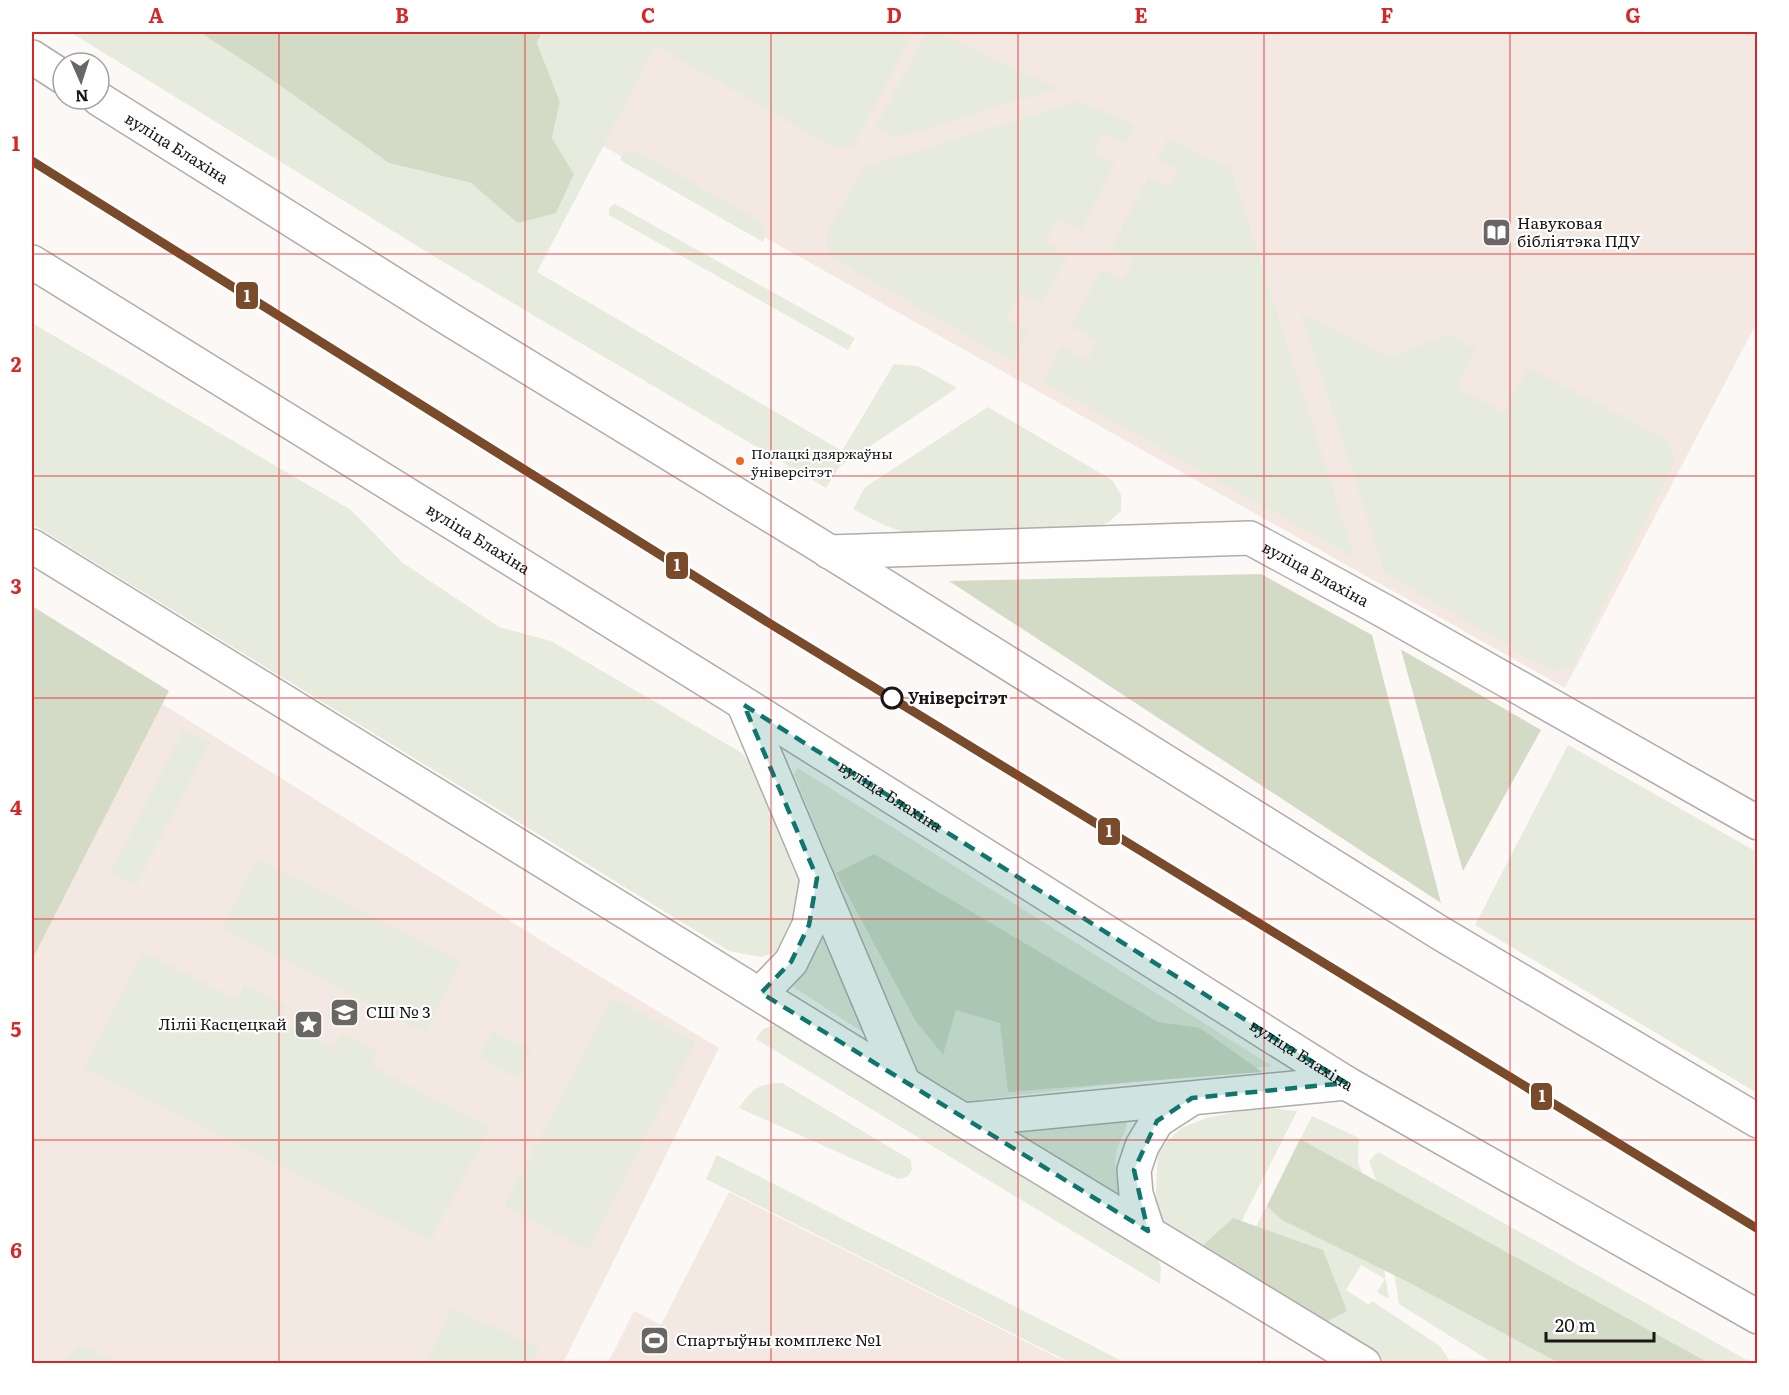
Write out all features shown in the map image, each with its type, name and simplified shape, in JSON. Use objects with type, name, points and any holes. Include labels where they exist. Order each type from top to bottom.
[{"type":"main road","points":[[32,57],[51,69]]},
{"type":"main road","name":"вуліца Блахіна","points":[[111,107],[1440,933],[1758,1120]]},
{"type":"main road","name":"вуліца Блахіна","points":[[32,262],[1346,1083],[1758,1317]]},
{"type":"main road","name":"вуліца Блахіна","points":[[829,552],[1250,538],[1386,612],[1758,823]]},
{"type":"main road","points":[[32,546],[761,993],[963,1120],[1364,1364]]},
{"type":"main road","points":[[744,705],[903,1082]]},
{"type":"main road","points":[[761,993],[791,962],[809,926],[817,878]]},
{"type":"main road","points":[[963,1120],[1346,1083]]},
{"type":"main road","points":[[1148,1231],[1136,1194],[1134,1170],[1142,1146],[1157,1121],[1192,1098]]},
{"type":"highlighted area","points":[[744,705],[1346,1083],[1192,1098],[1157,1121],[1134,1170],[1148,1231],[761,993],[791,962],[809,925],[817,878]]},
{"type":"shaded area","points":[[70,32],[199,32],[261,72],[389,163],[471,183],[519,223],[574,174],[552,138],[560,102],[537,43],[542,32],[913,32],[853,148],[835,148],[656,46],[537,272],[842,451],[894,364],[918,366],[957,388],[840,466],[826,488],[435,257],[111,57],[111,51],[101,51]]},
{"type":"shaded area","points":[[638,32],[1757,32],[1757,322],[1565,688],[585,136]]},
{"type":"shaded area","points":[[926,32],[938,32],[1057,88],[898,138],[876,127]]},
{"type":"shaded area","points":[[1079,101],[1135,125],[1126,144],[1103,133],[1093,153],[1115,164],[1081,230],[1058,219],[1046,243],[1068,255],[1042,305],[1021,294],[1007,319],[1029,331],[1012,362],[833,258],[826,245],[827,232],[864,167]]},
{"type":"shaded area","points":[[1168,138],[1231,168],[1355,558],[1043,382],[1061,347],[1087,360],[1097,340],[1071,327],[1101,269],[1123,280],[1133,260],[1111,249],[1148,177],[1169,188],[1178,170],[1157,158]]},
{"type":"shaded area","points":[[640,152],[759,221],[766,235],[763,242],[620,160],[623,153]]},
{"type":"shaded area","points":[[615,204],[855,338],[848,350],[609,215],[609,208]]},
{"type":"shaded area","points":[[1301,314],[1389,357],[1450,334],[1476,350],[1457,388],[1503,412],[1528,368],[1668,439],[1675,461],[1572,667],[1550,671],[1385,573]]},
{"type":"shaded area","points":[[32,323],[351,510],[403,563],[499,627],[551,641],[742,753],[755,769],[802,878],[798,922],[783,950],[761,957],[729,951],[32,524]]},
{"type":"shaded area","points":[[988,407],[1112,480],[1121,495],[1121,511],[1110,521],[1097,528],[919,536],[885,525],[853,509],[865,487]]},
{"type":"shaded area","name":"СШ № 3","points":[[162,704],[576,962],[719,1048],[563,1363],[32,1363],[32,960]]},
{"type":"shaded area","points":[[184,729],[210,742],[136,886],[110,873]]},
{"type":"shaded area","points":[[1568,745],[1757,852],[1757,1093],[1475,925]]},
{"type":"shaded area","points":[[798,768],[1272,1066],[960,1102],[917,1075],[794,774]]},
{"type":"shaded area","points":[[257,858],[461,962],[425,1032],[221,928]]},
{"type":"shaded area","points":[[827,932],[870,1037],[784,981],[813,954]]},
{"type":"shaded area","points":[[143,952],[237,999],[245,984],[285,1005],[278,1020],[334,1048],[341,1033],[378,1052],[372,1066],[490,1127],[431,1240],[84,1069]]},
{"type":"shaded area","points":[[612,998],[696,1041],[588,1250],[504,1207]]},
{"type":"shaded area","points":[[775,1025],[785,1026],[1154,1249],[1161,1267],[1160,1284],[756,1039],[763,1029]]},
{"type":"shaded area","points":[[492,1031],[531,1050],[517,1078],[478,1058]]},
{"type":"shaded area","points":[[782,1083],[911,1160],[912,1170],[907,1177],[898,1179],[739,1108],[756,1088]]},
{"type":"shaded area","points":[[1257,1107],[1297,1111],[1220,1264],[1170,1234],[1155,1210],[1158,1151],[1181,1128],[1207,1118]]},
{"type":"shaded area","points":[[1312,1116],[1359,1138],[1358,1162],[1373,1203],[1389,1299],[1377,1292],[1385,1279],[1361,1265],[1346,1290],[1369,1305],[1372,1301],[1440,1346],[1451,1363],[1379,1363],[1233,1272]]},
{"type":"shaded area","points":[[1126,1120],[1125,1131],[1118,1146],[1115,1162],[1116,1177],[1124,1208],[997,1127]]},
{"type":"shaded area","points":[[1378,1152],[1752,1363],[1493,1363],[1399,1304],[1382,1198],[1369,1161]]},
{"type":"shaded area","points":[[717,1155],[1126,1363],[1071,1363],[706,1179]]},
{"type":"shaded area","points":[[729,1192],[1068,1363],[608,1363],[634,1311],[661,1325]]},
{"type":"shaded area","points":[[452,1308],[539,1348],[532,1363],[426,1363]]},
{"type":"shaded area","points":[[78,1344],[119,1363],[59,1363]]},
{"type":"green space","points":[[199,32],[542,32],[537,43],[560,102],[552,138],[574,174],[556,213],[518,223],[471,183],[389,163],[261,72]]},
{"type":"green space","points":[[1261,574],[1372,635],[1441,903],[949,581]]},
{"type":"green space","points":[[32,606],[169,691],[32,960]]},
{"type":"green space","points":[[1401,650],[1541,730],[1463,871]]},
{"type":"green space","points":[[874,854],[1158,1022],[1200,1028],[1262,1072],[1008,1092],[1000,1023],[956,1010],[943,1055],[915,1020],[836,873]]},
{"type":"green space","points":[[1300,1139],[1709,1363],[1559,1363],[1408,1282],[1282,1220],[1267,1206]]},
{"type":"green space","points":[[1233,1218],[1323,1250],[1347,1311],[1326,1322],[1200,1248]]},
{"type":"transit line","name":"1","points":[[32,161],[769,623],[1758,1229]]},
{"type":"place","name":"Навуковая бібліятэка ПДУ","points":[[1496,232]]},
{"type":"place","name":"Полацкі дзяржаўны ўніверсітэт","points":[[740,461]]},
{"type":"place","name":"Універсітэт","points":[[892,698]]},
{"type":"place","name":"СШ № 3","points":[[345,1012]]},
{"type":"place","name":"Ліліі Касцецкай","points":[[308,1024]]},
{"type":"place","name":"Спартыўны комплекс №1","points":[[655,1340]]}]
